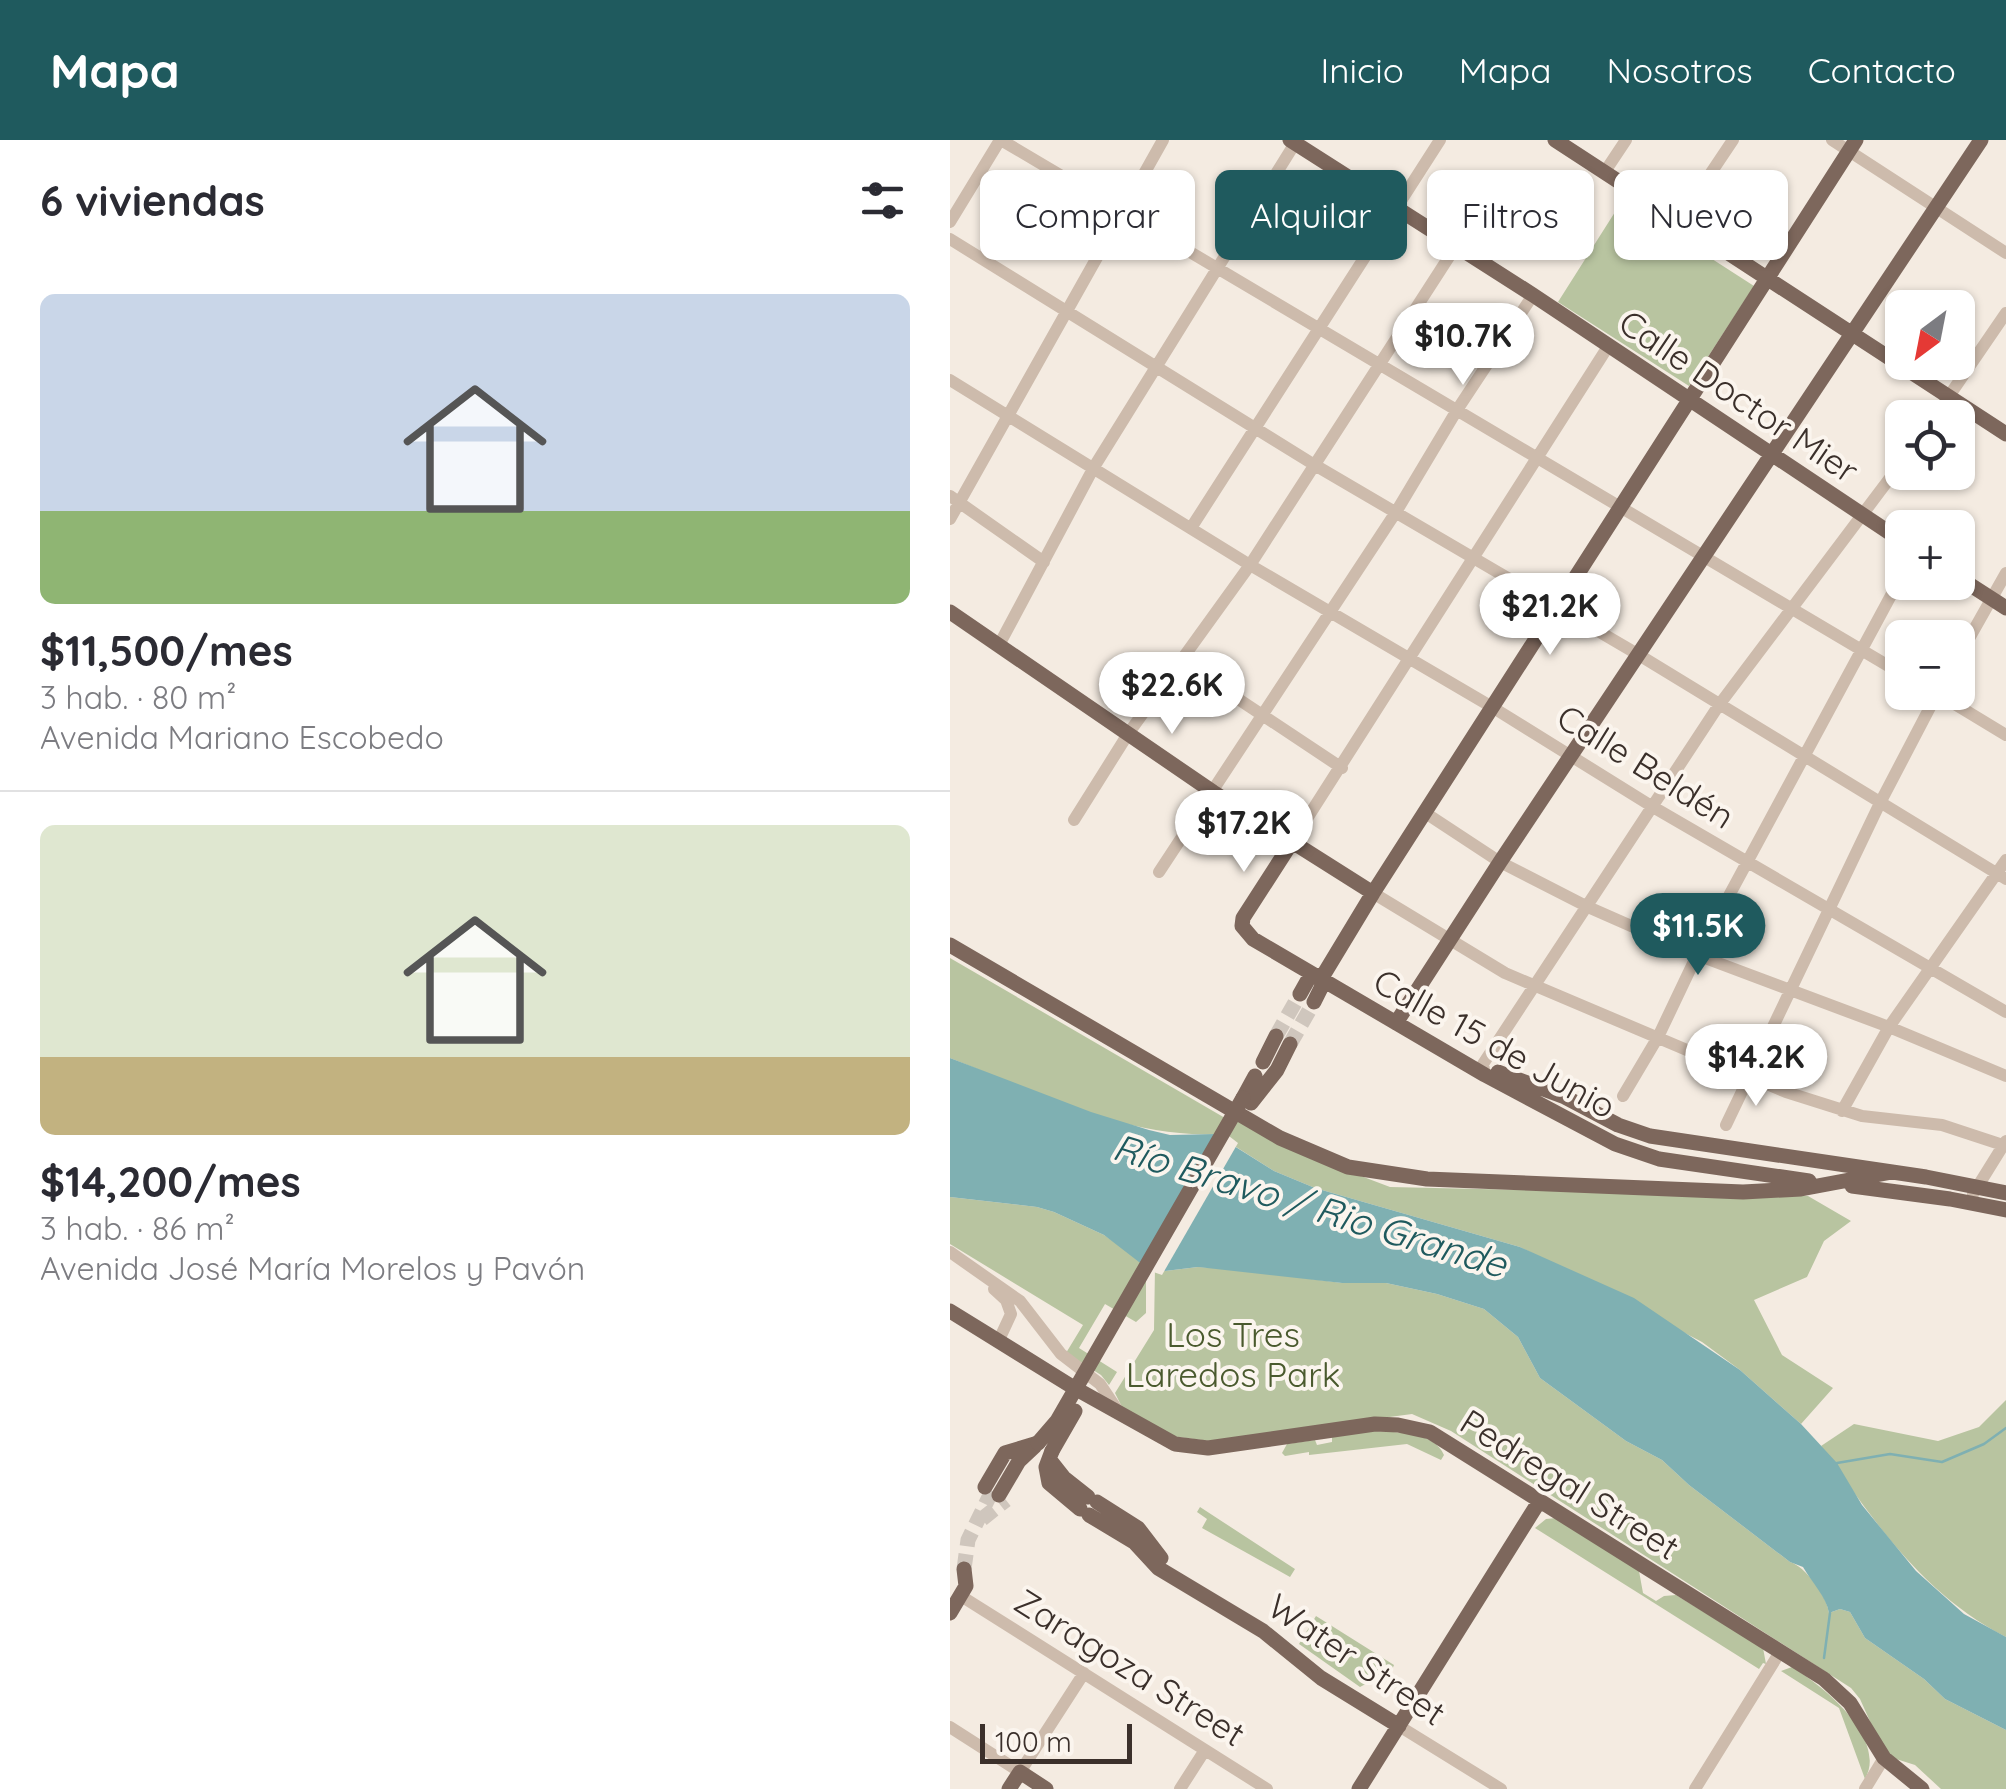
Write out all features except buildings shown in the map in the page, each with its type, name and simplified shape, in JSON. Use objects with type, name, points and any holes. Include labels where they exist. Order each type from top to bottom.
[{"type":"main road","points":[[1555,140],[1614,180]]},
{"type":"main road","points":[[1398,1021],[1982,140]]},
{"type":"main road","name":"Calle Doctor Mier","points":[[1294,141],[1340,170]]},
{"type":"main road","points":[[1307,998],[1692,401],[1852,145]]},
{"type":"main road","name":"Calle Doctor Mier","points":[[1478,260],[1885,529]]},
{"type":"main road","points":[[1736,260],[2006,434]]},
{"type":"main road","points":[[1975,588],[2006,608]]},
{"type":"main road","points":[[950,612],[1213,792],[1374,893]]},
{"type":"main road","name":"Calle 15 de Junio","points":[[1292,842],[1243,918],[1242,926],[1253,939],[1615,1144],[1659,1159],[1714,1169],[2006,1210]]},
{"type":"main road","points":[[950,945],[1280,1138],[1332,1162],[1403,1178],[1712,1190],[1772,1191],[1892,1172]]},
{"type":"main road","points":[[995,1493],[1013,1458],[1046,1451],[1247,1101],[1259,1069],[1283,1040],[1277,1070],[1247,1101]]},
{"type":"main road","name":"Calle 15 de Junio","points":[[1484,1069],[1650,1136],[2006,1193]]},
{"type":"main road","points":[[1712,1190],[1714,1169]]},
{"type":"main road","name":"Pedregal Street","points":[[950,1311],[1101,1397],[1120,1414],[1166,1440],[1190,1448],[1375,1424],[1430,1432],[1838,1690],[1884,1758],[1922,1789]]},
{"type":"main road","name":"Water Street","points":[[1046,1451],[1049,1483],[1089,1506],[1134,1542],[1158,1568],[1263,1631],[1321,1678],[1399,1726]]},
{"type":"main road","points":[[1360,1789],[1540,1500]]},
{"type":"main road","points":[[950,1613],[964,1591],[964,1569]]},
{"type":"main road","points":[[1010,1789],[1020,1772],[1046,1789]]},
{"type":"street","points":[[950,222],[1001,140],[1051,170]]},
{"type":"street","points":[[1146,170],[1163,140]]},
{"type":"street","points":[[1407,190],[1440,140]]},
{"type":"street","points":[[1604,173],[1626,140]]},
{"type":"street","points":[[1713,170],[1733,140]]},
{"type":"street","points":[[1832,140],[1852,145],[1936,208],[2006,253]]},
{"type":"street","points":[[999,646],[1094,467],[1294,141]]},
{"type":"street","points":[[950,239],[1155,368],[2002,876]]},
{"type":"street","points":[[1195,255],[1885,664]]},
{"type":"street","points":[[950,518],[954,499],[1007,415],[1095,260]]},
{"type":"street","points":[[1191,528],[1362,260]]},
{"type":"street","points":[[1074,820],[1128,734],[1250,565],[1447,260]]},
{"type":"street","points":[[1159,872],[1534,295]]},
{"type":"street","points":[[1946,400],[2006,313]]},
{"type":"street","points":[[1292,842],[1609,345]]},
{"type":"street","name":"Calle Beldén","points":[[950,380],[1653,807],[2006,1012]]},
{"type":"street","points":[[1484,1069],[1534,986],[1719,705],[1885,486]]},
{"type":"street","points":[[954,499],[1044,562]]},
{"type":"street","points":[[1975,626],[2006,573]]},
{"type":"street","points":[[1623,1096],[1889,600]]},
{"type":"street","points":[[1181,661],[1342,768]]},
{"type":"street","points":[[1726,1125],[1928,710]]},
{"type":"street","points":[[1965,710],[2006,735]]},
{"type":"street","points":[[1424,812],[1500,862],[1588,907],[1697,955],[1890,1027],[2006,1076]]},
{"type":"street","points":[[1842,1111],[1890,1027],[2002,876],[2006,860]]},
{"type":"street","points":[[1374,893],[1449,942],[1534,986],[1748,1076],[1842,1111],[1942,1125],[2005,1144],[1976,1186],[1970,1202]]},
{"type":"street","points":[[950,1252],[1020,1301],[1061,1354],[1100,1384],[1101,1397]]},
{"type":"street","points":[[950,1261],[1006,1300],[1011,1314],[992,1338]]},
{"type":"street","name":"Zaragoza Street","points":[[964,1591],[1084,1674],[1267,1789]]},
{"type":"street","points":[[1702,1787],[1780,1652]]},
{"type":"street","points":[[950,1726],[1020,1772],[1084,1674]]},
{"type":"street","name":"Water Street","points":[[1399,1726],[1501,1789]]},
{"type":"street","points":[[1180,1789],[1205,1750]]},
{"type":"street","points":[[1865,1789],[1884,1758]]},
{"type":"green space","points":[[1614,214],[1614,260],[1714,260],[1754,286],[1689,386],[1558,302],[1585,260],[1594,260],[1594,245]]},
{"type":"green space","points":[[950,958],[1225,1118],[1215,1134],[1147,1128],[1080,1110],[950,1058]]},
{"type":"green space","points":[[1236,1114],[1287,1148],[1390,1187],[1808,1196],[1851,1221],[1824,1241],[1807,1277],[1754,1300],[1782,1355],[1833,1388],[1801,1424],[1702,1342],[1520,1247],[1315,1188],[1274,1171],[1222,1138]]},
{"type":"green space","points":[[950,1197],[1054,1212],[1104,1235],[1146,1264],[1146,1313],[1136,1322],[1105,1304],[1079,1348],[1117,1372],[1109,1385],[1101,1375],[1066,1353],[1083,1325],[950,1244]]},
{"type":"green space","name":"Los Tres Laredos Park","points":[[1155,1267],[1165,1271],[1198,1267],[1342,1283],[1386,1283],[1484,1309],[1518,1337],[1540,1378],[1626,1441],[1662,1460],[1689,1485],[1802,1569],[1820,1590],[1829,1613],[1840,1609],[1850,1612],[1865,1638],[1924,1679],[1945,1699],[2006,1730],[2006,1789],[1941,1789],[1915,1765],[1893,1758],[1851,1688],[1451,1431],[1412,1414],[1210,1441],[1170,1436],[1122,1407],[1115,1393],[1154,1330]]},
{"type":"green space","points":[[2006,1400],[2006,1637],[1949,1600],[1902,1554],[1821,1446],[1854,1424],[1938,1441],[1979,1427]]},
{"type":"green space","points":[[1374,1431],[1424,1438],[1444,1455],[1441,1460],[1407,1444],[1309,1455],[1282,1453],[1287,1444],[1315,1440],[1317,1445],[1332,1442],[1332,1437]]},
{"type":"green space","points":[[1200,1507],[1295,1569],[1290,1577],[1202,1528],[1207,1519],[1197,1512]]},
{"type":"green space","points":[[1556,1518],[1639,1571],[1643,1593],[1656,1601],[1676,1595],[1763,1648],[1766,1664],[1759,1669],[1535,1528],[1546,1519]]},
{"type":"green space","points":[[1316,1616],[1394,1665],[1392,1670],[1360,1687],[1299,1644]]},
{"type":"green space","points":[[1792,1667],[1819,1686],[1860,1730],[1870,1763],[1865,1779],[1839,1708],[1781,1671]]},
{"type":"water","name":"Río Bravo / Rio Grande","points":[[950,1058],[1149,1130],[1170,1135],[1215,1134],[1274,1171],[1315,1188],[1520,1247],[1634,1298],[1740,1370],[1801,1424],[1837,1463],[1862,1505],[1916,1571],[1964,1614],[2006,1637],[2006,1730],[1945,1699],[1924,1679],[1865,1638],[1850,1612],[1840,1609],[1829,1613],[1803,1567],[1790,1562],[1662,1460],[1626,1441],[1540,1378],[1518,1337],[1484,1309],[1386,1283],[1342,1283],[1198,1267],[1165,1271],[1139,1262],[1104,1235],[1054,1212],[950,1197]]},
{"type":"pier","points":[[1225,1133],[1238,1143],[1162,1275],[1139,1267]]},
{"type":"waterway","points":[[1837,1463],[1890,1454],[1942,1462],[1984,1444],[2006,1428]]},
{"type":"waterway","points":[[1824,1658],[1830,1613]]},
{"type":"tunnel","points":[[1276,1036],[1300,994]]},
{"type":"tunnel","points":[[1290,1044],[1314,1002]]},
{"type":"tunnel","points":[[964,1569],[968,1540],[992,1491]]},
{"type":"tunnel","points":[[982,1519],[1006,1500]]}]
